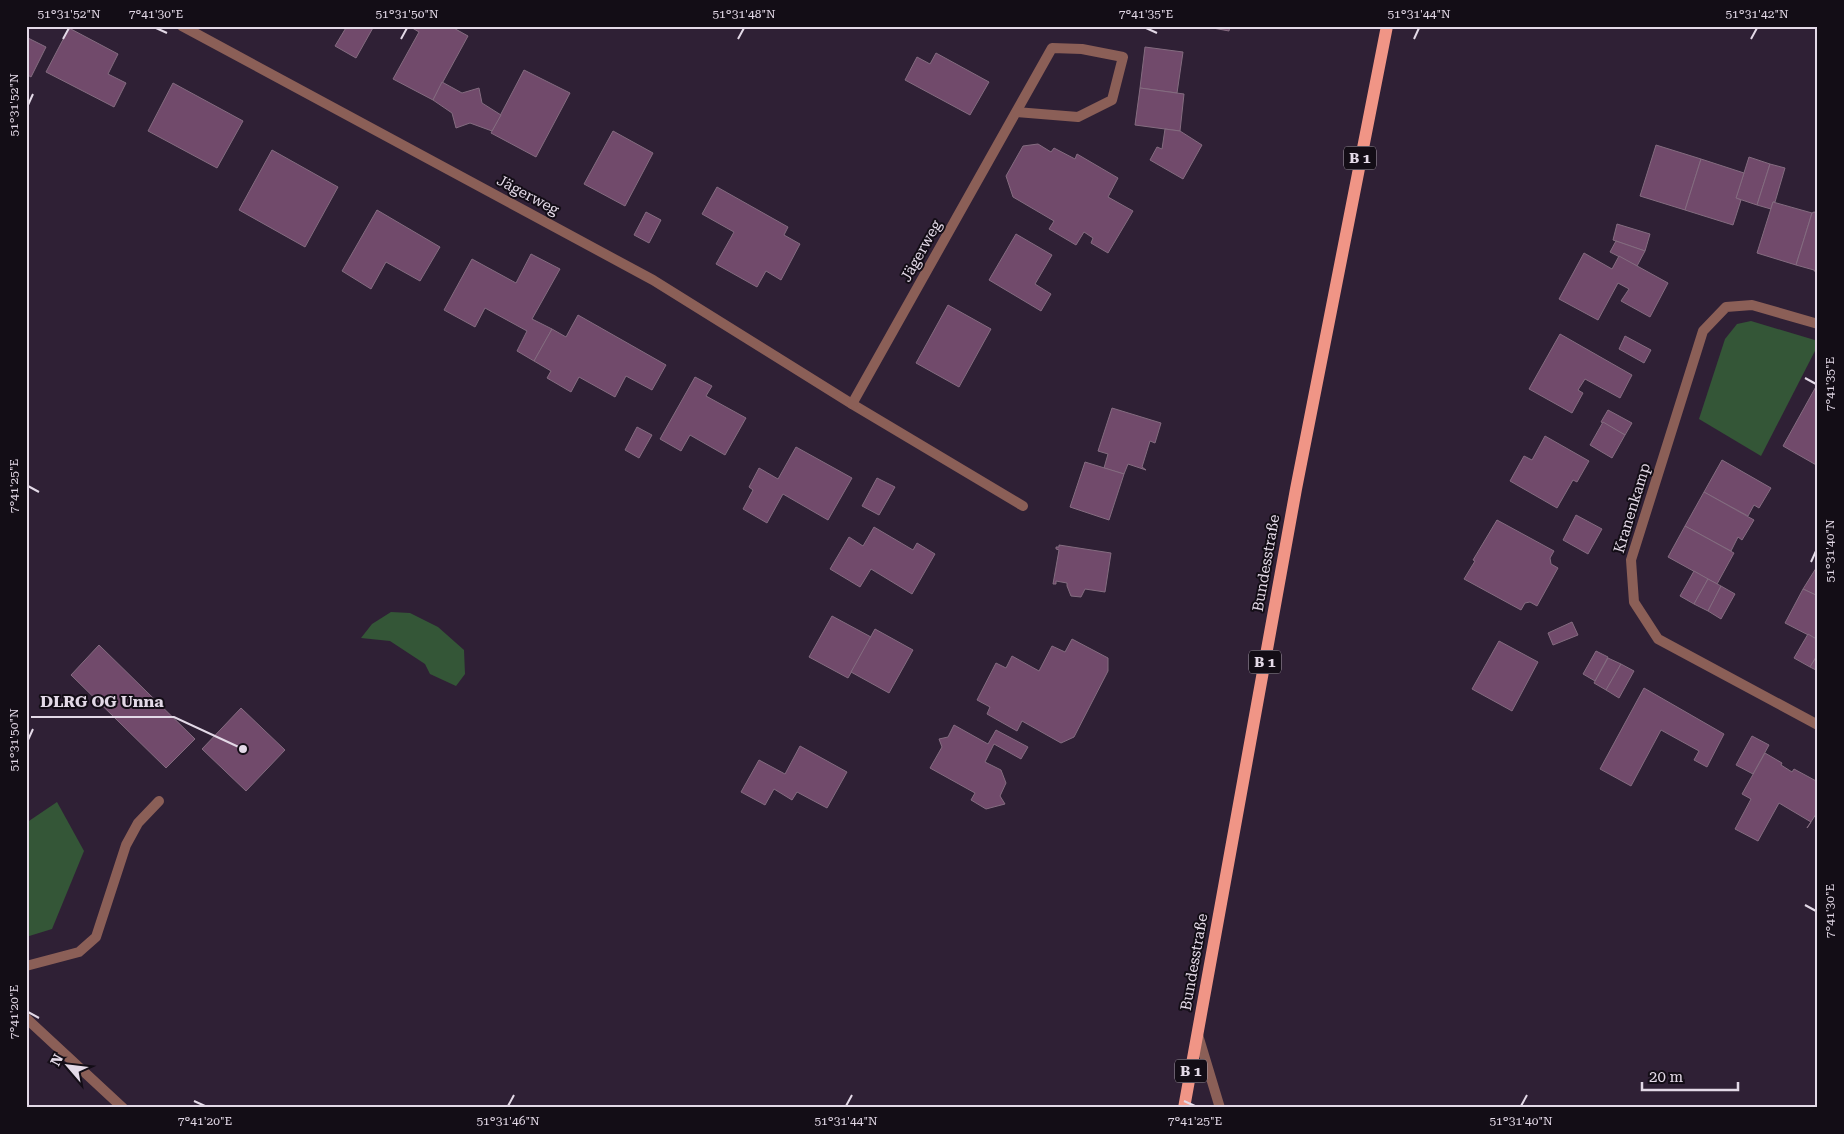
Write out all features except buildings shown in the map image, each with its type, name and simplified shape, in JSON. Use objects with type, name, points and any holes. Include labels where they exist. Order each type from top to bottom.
[{"type":"main road","name":"Bundesstraße","points":[[1184,1108],[1298,480],[1386,26]]},
{"type":"street","name":"Jägerweg","points":[[182,26],[653,280],[852,404],[1023,506]]},
{"type":"street","name":"Jägerweg","points":[[852,404],[1016,112],[1052,48],[1082,49],[1123,57],[1112,100],[1078,117],[1016,112]]},
{"type":"street","name":"Kranenkamp","points":[[1818,324],[1752,305],[1726,307],[1703,330],[1630,560],[1634,602],[1658,638],[1818,725]]},
{"type":"street","points":[[26,966],[79,952],[96,938],[126,844],[138,823],[159,801]]},
{"type":"street","points":[[26,1018],[123,1108]]},
{"type":"street","points":[[1197,1034],[1220,1108]]},
{"type":"green space","points":[[1751,321],[1818,341],[1818,345],[1761,456],[1699,419],[1725,339],[1737,324]]},
{"type":"green space","points":[[391,612],[410,613],[438,627],[464,650],[465,674],[456,686],[430,674],[425,664],[390,641],[361,638],[372,624]]},
{"type":"green space","points":[[57,802],[84,851],[52,929],[26,937],[26,823]]},
{"type":"place","name":"DLRG OG Unna","points":[[243,749]]}]
